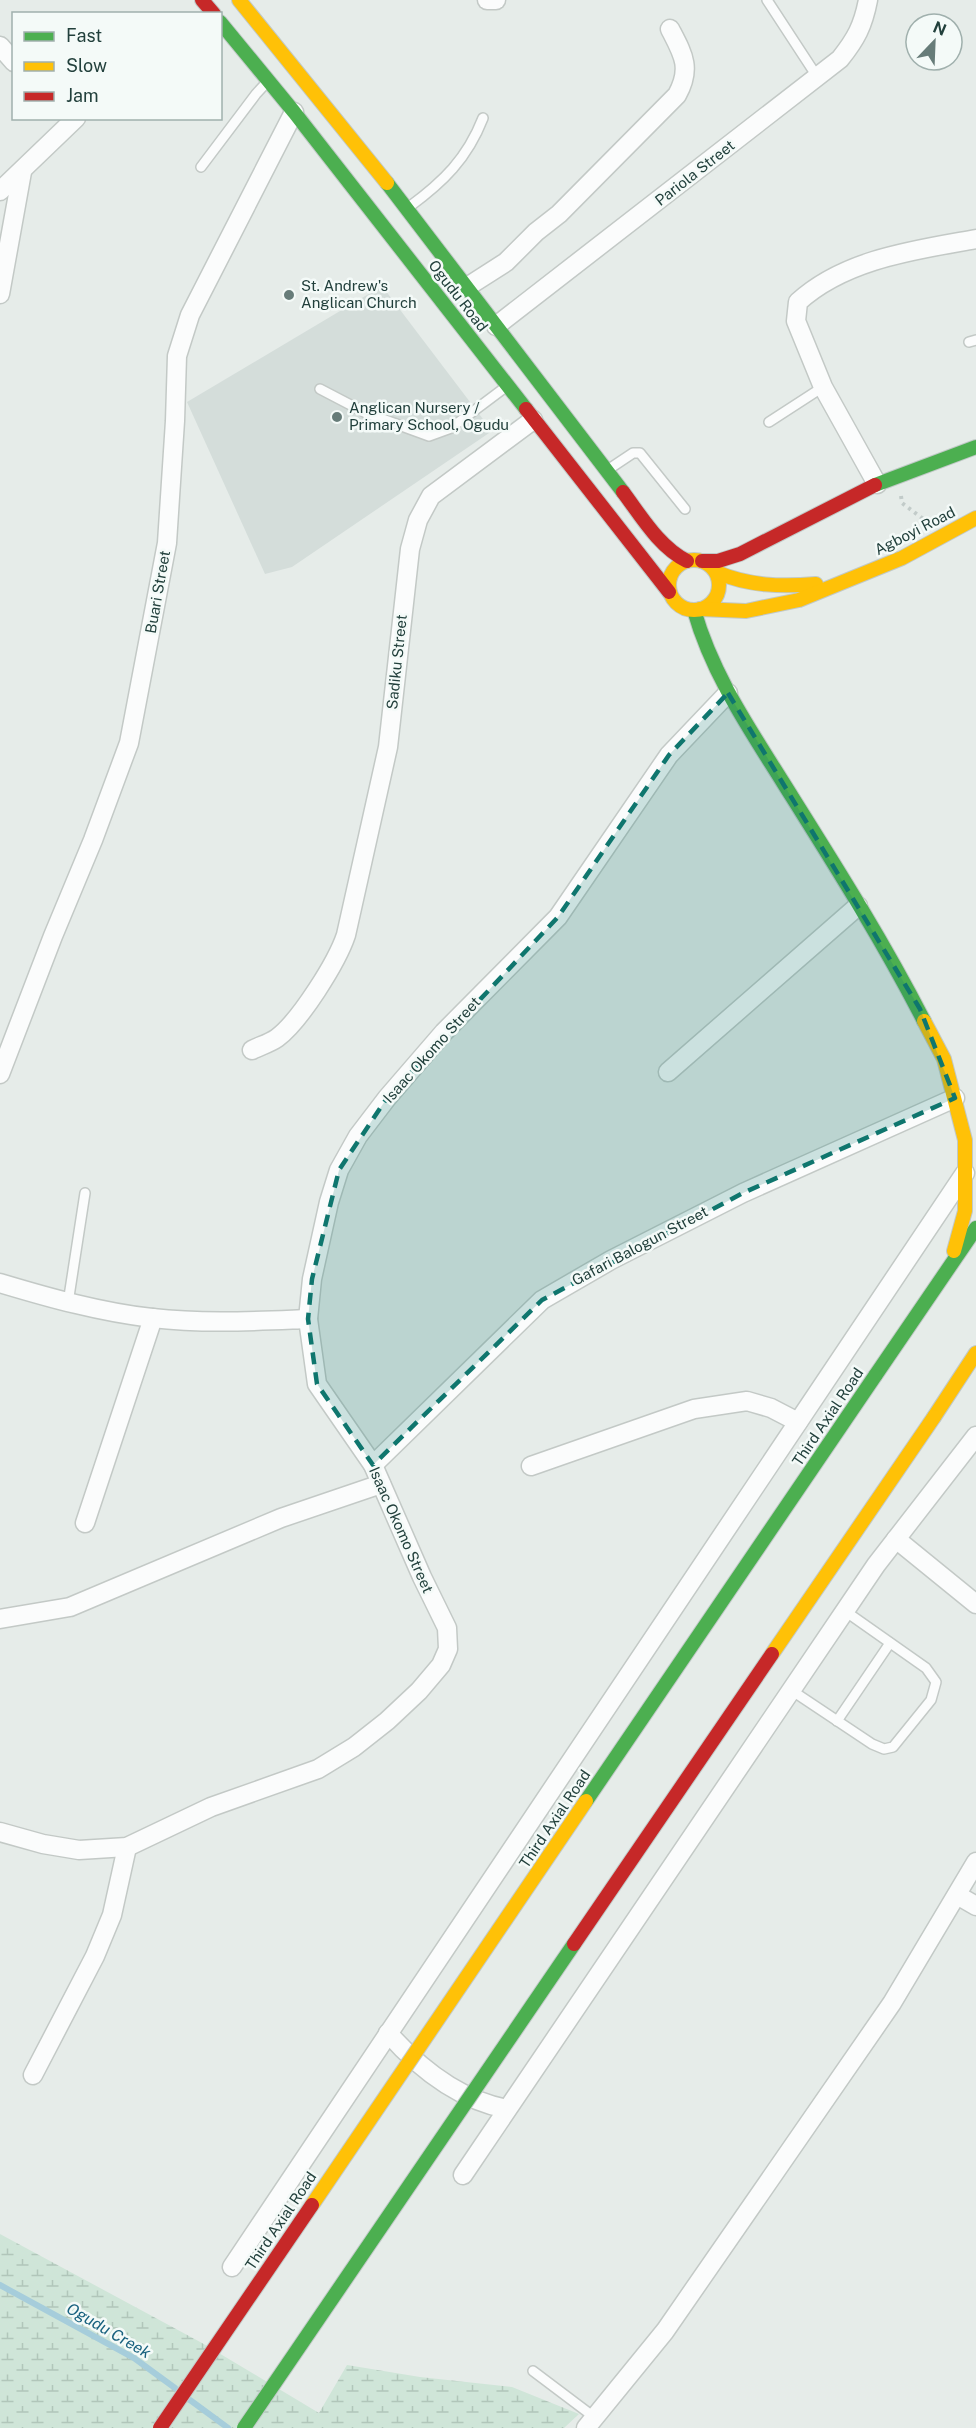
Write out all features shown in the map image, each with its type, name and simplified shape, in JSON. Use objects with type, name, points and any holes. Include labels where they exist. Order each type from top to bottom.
[{"type":"main road","name":"Ogudu Road","points":[[239,0],[306,80],[407,208],[654,533],[668,549],[687,561]]},
{"type":"main road","name":"Ogudu Road","points":[[222,24],[294,112],[669,592]]},
{"type":"main road","points":[[868,572],[799,600],[746,611],[697,610],[680,606],[669,592],[669,578],[673,570],[687,561],[718,561],[741,554],[878,484],[976,447]]},
{"type":"main road","name":"Agboyi Road","points":[[868,572],[902,558],[976,518]]},
{"type":"main road","points":[[702,561],[716,572],[734,581],[768,587],[816,584],[868,572]]},
{"type":"main road","points":[[697,610],[712,603],[716,597],[719,580],[716,572]]},
{"type":"main road","points":[[697,610],[703,642],[728,693],[891,956],[944,1059],[956,1098],[965,1140],[965,1211],[959,1238],[943,1276]]},
{"type":"main road","name":"Third Axial Road","points":[[160,2428],[976,1228]]},
{"type":"main road","points":[[244,2428],[976,1353]]},
{"type":"street","points":[[487,0],[496,0]]},
{"type":"street","name":"Pariola Street","points":[[496,326],[840,60],[853,43],[863,24],[868,0]]},
{"type":"street","points":[[467,287],[506,262],[536,232],[559,214],[677,95],[686,75],[683,53],[670,29]]},
{"type":"street","points":[[0,46],[12,60]]},
{"type":"street","name":"Buari Street","points":[[0,1074],[93,840],[129,742],[167,543],[177,356],[190,315],[294,112]]},
{"type":"street","points":[[0,191],[22,172],[69,120]]},
{"type":"street","points":[[0,294],[22,172]]},
{"type":"street","points":[[878,484],[822,387],[796,321],[798,302],[812,289],[851,270],[901,252],[976,239]]},
{"type":"street","name":"Sadiku Street","points":[[252,1050],[277,1039],[309,1001],[340,955],[359,882],[388,747],[410,549],[418,520],[431,496],[533,420]]},
{"type":"street","name":"Isaac Okomo Street","points":[[0,1832],[43,1844],[79,1850],[127,1847],[211,1807],[318,1769],[354,1747],[387,1721],[419,1691],[441,1665],[448,1649],[447,1628],[373,1465],[318,1384],[308,1319],[312,1279],[329,1202],[339,1170],[358,1136],[387,1098],[444,1032],[558,917],[669,755],[728,693]]},
{"type":"street","points":[[668,1071],[858,906]]},
{"type":"street","name":"Gafari Balogun Street","points":[[373,1465],[542,1300],[611,1260],[743,1193],[956,1098]]},
{"type":"street","points":[[232,2267],[965,1173]]},
{"type":"street","points":[[0,1283],[68,1303],[153,1318],[236,1322],[308,1319]]},
{"type":"street","points":[[85,1523],[153,1318]]},
{"type":"street","points":[[531,1466],[694,1408],[747,1401],[771,1408],[798,1422]]},
{"type":"street","points":[[464,2175],[845,1611],[896,1539],[976,1436]]},
{"type":"street","points":[[0,1619],[70,1607],[280,1518],[381,1484]]},
{"type":"street","points":[[896,1539],[976,1604]]},
{"type":"street","points":[[33,2075],[95,1956],[112,1915],[127,1847]]},
{"type":"street","points":[[590,2423],[665,2331],[892,2003],[976,1862]]},
{"type":"street","points":[[957,1895],[976,1906]]},
{"type":"street","points":[[388,2033],[403,2050],[450,2086],[488,2105],[507,2109]]},
{"type":"lane","points":[[767,0],[818,78]]},
{"type":"lane","points":[[201,167],[256,94],[269,81]]},
{"type":"lane","points":[[407,208],[438,185],[467,153],[483,118]]},
{"type":"lane","points":[[320,389],[366,413],[429,436],[451,428],[507,386]]},
{"type":"lane","points":[[769,422],[822,387]]},
{"type":"lane","points":[[606,471],[633,453],[640,453],[686,509]]},
{"type":"lane","points":[[68,1303],[86,1193]]},
{"type":"lane","points":[[791,1690],[872,1744],[884,1749],[893,1747],[931,1700],[936,1682],[926,1668],[845,1611]]},
{"type":"lane","points":[[837,1720],[890,1643]]},
{"type":"lane","points":[[533,2371],[590,2423]]},
{"type":"path","points":[[899,489],[902,503],[927,521],[917,527]]},
{"type":"highlighted area","points":[[728,693],[920,1009],[955,1098],[743,1193],[542,1300],[373,1465],[317,1384],[308,1319],[312,1279],[339,1170],[387,1098],[558,917],[669,755]]},
{"type":"shaded area","name":"Anglican Nursery / Primary School, Ogudu","points":[[382,286],[492,431],[292,567],[265,574],[187,402]]},
{"type":"green space","points":[[0,2234],[202,2343],[319,2413],[347,2365],[420,2377],[512,2387],[579,2414],[564,2428],[0,2428]]},
{"type":"waterway","name":"Ogudu Creek","points":[[0,2285],[134,2358],[175,2388]]},
{"type":"waterway","name":"Ogudu Creek","points":[[190,2400],[228,2428]]},
{"type":"traffic: fast","points":[[222,24],[294,112],[526,409]]},
{"type":"traffic: fast","points":[[387,183],[623,492]]},
{"type":"traffic: fast","points":[[875,485],[976,447]]},
{"type":"traffic: fast","points":[[694,610],[711,656],[733,700],[857,901],[924,1021]]},
{"type":"traffic: fast","points":[[875,1376],[976,1228]]},
{"type":"traffic: fast","points":[[586,1801],[875,1376]]},
{"type":"traffic: fast","points":[[244,2428],[574,1944]]},
{"type":"traffic: slow","points":[[239,0],[387,183]]},
{"type":"traffic: slow","points":[[700,609],[746,611],[799,600],[902,558],[976,518]]},
{"type":"traffic: slow","points":[[689,560],[699,560],[712,567],[719,580],[719,585],[719,590],[712,603],[699,610],[689,610],[680,606],[673,599],[669,590],[669,580],[673,571],[680,564],[689,560]]},
{"type":"traffic: slow","points":[[716,572],[728,577],[765,584],[816,584]]},
{"type":"traffic: slow","points":[[924,1021],[944,1059],[965,1140],[965,1211],[954,1251]]},
{"type":"traffic: slow","points":[[934,1417],[976,1353]]},
{"type":"traffic: slow","points":[[772,1654],[934,1417]]},
{"type":"traffic: slow","points":[[312,2205],[586,1801]]},
{"type":"traffic: jam","points":[[202,0],[212,12]]},
{"type":"traffic: jam","points":[[526,409],[669,592]]},
{"type":"traffic: jam","points":[[702,561],[718,561],[740,554],[875,485]]},
{"type":"traffic: jam","points":[[623,492],[659,539],[687,561]]},
{"type":"traffic: jam","points":[[574,1944],[772,1654]]},
{"type":"traffic: jam","points":[[160,2428],[312,2205]]},
{"type":"place","name":"St. Andrew's Anglican Church","points":[[289,295]]},
{"type":"place","name":"Anglican Nursery / Primary School, Ogudu","points":[[337,417]]}]
